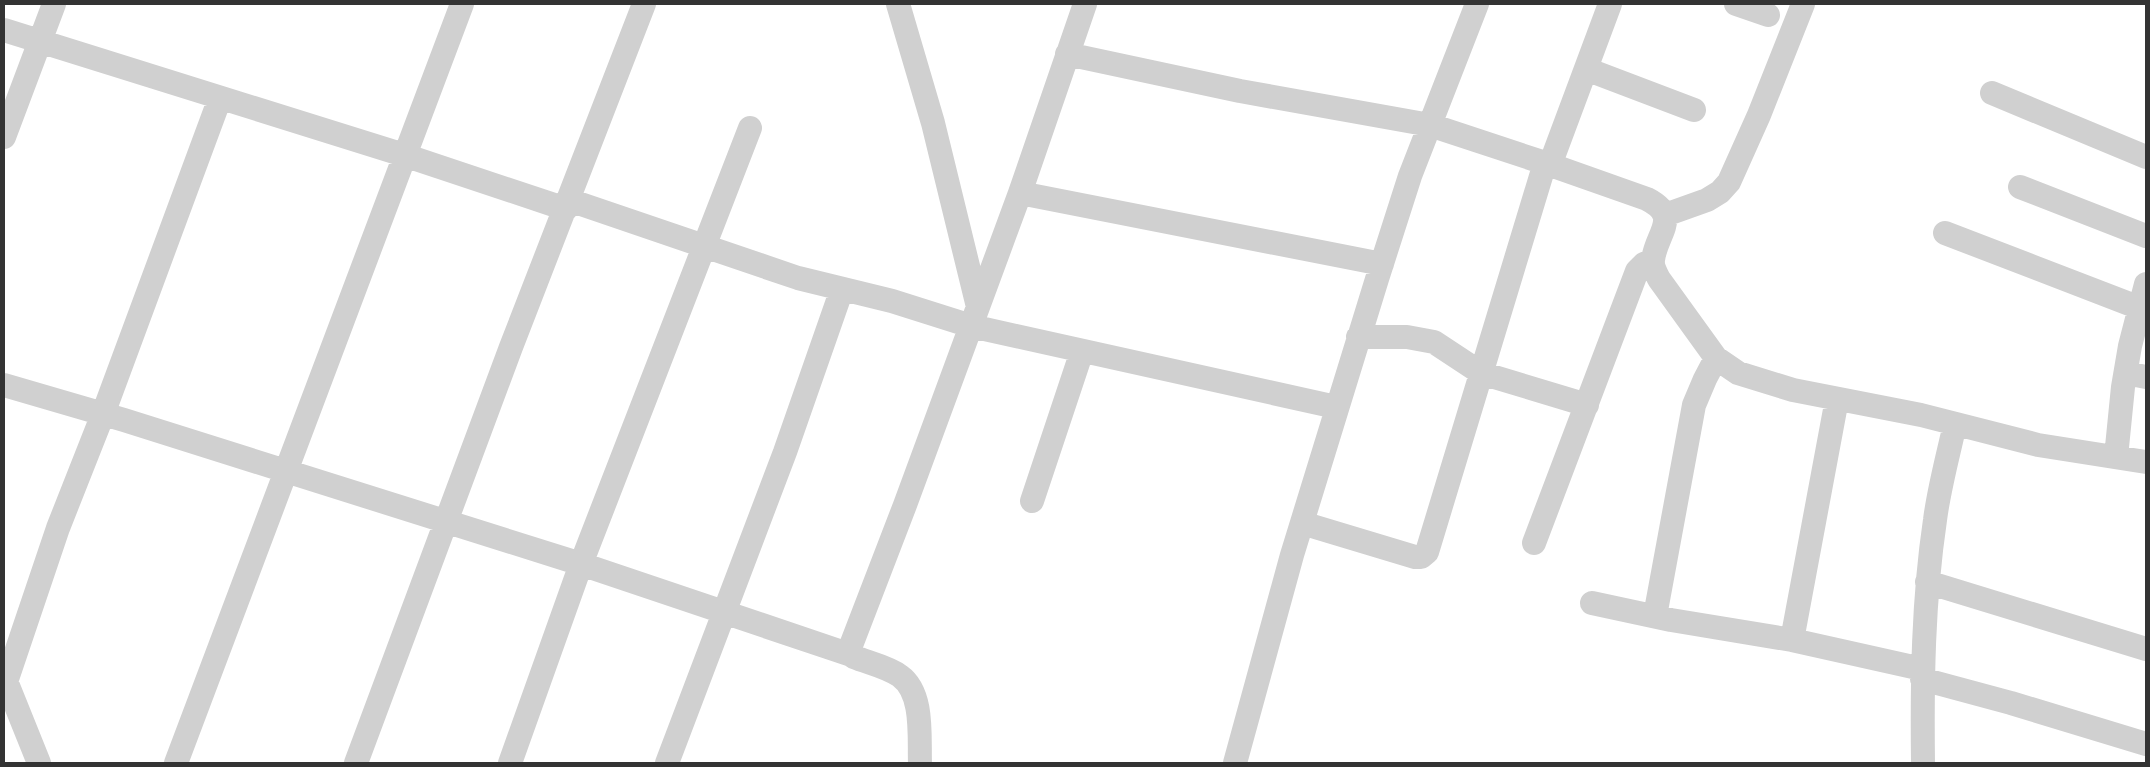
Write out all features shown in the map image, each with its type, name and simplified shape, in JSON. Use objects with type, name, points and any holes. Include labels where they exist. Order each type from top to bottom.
[{"type":"street","points":[[4,134],[54,4]]},
{"type":"street","points":[[176,763],[462,4]]},
{"type":"street","points":[[356,763],[511,347],[644,4]]},
{"type":"street","points":[[898,4],[933,123],[974,317]]},
{"type":"street","points":[[851,655],[852,640],[905,504],[1020,193],[1085,4]]},
{"type":"street","points":[[1235,763],[1302,522],[1358,338],[1410,176],[1477,4]]},
{"type":"street","points":[[1302,522],[1421,557],[1430,546],[1481,372],[1548,164],[1610,4]]},
{"type":"street","points":[[1736,4],[1768,15]]},
{"type":"street","points":[[1665,215],[1708,200],[1720,192],[1729,182],[1759,115],[1803,4]]},
{"type":"street","points":[[4,30],[703,246],[798,278],[974,317],[1082,351],[1336,407]]},
{"type":"street","points":[[1067,54],[1240,90],[1430,125],[1548,164],[1647,200],[1662,208],[1665,215],[1665,222],[1653,260],[1659,279],[1716,358],[1738,373],[1773,385],[1888,408],[2038,445],[2146,462]]},
{"type":"street","points":[[1586,69],[1694,110]]},
{"type":"street","points":[[1992,93],[2146,157]]},
{"type":"street","points":[[38,763],[5,679],[54,536],[103,414],[220,98]]},
{"type":"street","points":[[510,763],[581,564],[750,128]]},
{"type":"street","points":[[2020,187],[2146,236]]},
{"type":"street","points":[[1020,193],[1382,264]]},
{"type":"street","points":[[1945,232],[2140,308]]},
{"type":"street","points":[[1534,543],[1581,403],[1637,271],[1644,264],[1653,260]]},
{"type":"street","points":[[2116,457],[2136,375],[2140,308],[2146,284]]},
{"type":"street","points":[[667,763],[785,452],[842,289]]},
{"type":"street","points":[[1358,338],[1408,337],[1434,342],[1481,372],[1581,403]]},
{"type":"street","points":[[1032,501],[1082,351]]},
{"type":"street","points":[[1655,616],[1694,405],[1716,358]]},
{"type":"street","points":[[4,385],[103,414],[286,473],[581,564],[851,655],[899,675],[909,683],[917,709],[920,763]]},
{"type":"street","points":[[1792,640],[1838,399]]},
{"type":"street","points":[[1923,763],[1922,674],[1927,582],[1935,519],[1955,424]]},
{"type":"street","points":[[1927,582],[2146,649]]},
{"type":"street","points":[[1592,603],[1792,640],[1922,674],[2146,744]]}]
